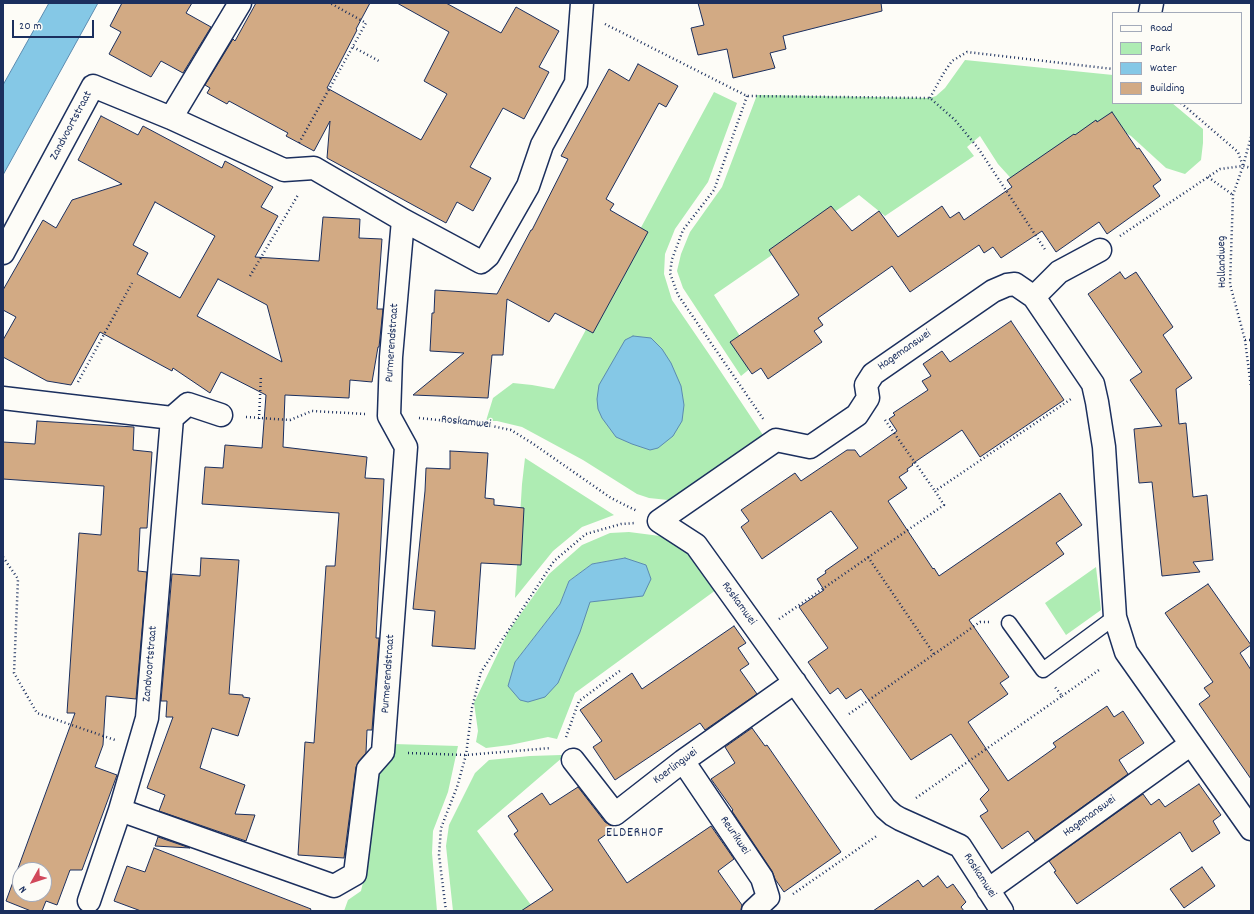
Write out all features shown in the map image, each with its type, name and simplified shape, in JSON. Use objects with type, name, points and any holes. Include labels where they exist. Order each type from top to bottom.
[{"type":"street","points":[[240,3],[171,118],[284,170],[314,168],[403,220],[481,262],[488,256],[528,186],[542,145],[576,83],[582,13]]},
{"type":"street","name":"Zandvoortstraat","points":[[3,253],[93,86],[171,118]]},
{"type":"street","name":"Purmerendstraat","points":[[383,752],[406,447],[389,416],[391,357],[403,220]]},
{"type":"street","points":[[1034,297],[1059,272],[1100,250]]},
{"type":"street","name":"Hagemanswei","points":[[776,440],[810,447],[857,415],[868,398],[866,385],[873,374],[993,291],[1007,285],[1015,284],[1034,297],[1093,384],[1104,447],[1115,617],[1126,652],[1251,829]]},
{"type":"street","points":[[3,398],[172,418],[188,404],[221,415]]},
{"type":"street","name":"Zandvoortstraat","points":[[89,901],[120,810],[147,718],[172,418]]},
{"type":"street","points":[[659,522],[776,440]]},
{"type":"street","name":"Roskamwei","points":[[659,522],[696,545],[885,808],[897,817],[960,846],[1002,911]]},
{"type":"street","name":"Koerlingwei","points":[[568,753],[615,814],[683,761],[795,682]]},
{"type":"street","name":"Hagemanswei","points":[[988,890],[1192,744]]},
{"type":"street","points":[[120,810],[334,886],[355,874],[368,769],[383,752]]},
{"type":"street","name":"Reurikwei","points":[[683,761],[762,878],[760,904]]},
{"type":"lane","points":[[1009,623],[1043,670],[1115,617]]},
{"type":"path","points":[[284,170],[366,23],[330,3]]},
{"type":"path","points":[[582,13],[603,22],[747,96],[930,98],[955,120],[978,148],[1059,272]]},
{"type":"path","points":[[353,47],[379,61]]},
{"type":"path","points":[[930,98],[952,61],[967,52],[1112,69]]},
{"type":"path","points":[[747,96],[714,190],[683,230],[672,259],[670,272],[678,295],[770,428],[776,440]]},
{"type":"path","points":[[1182,104],[1238,152],[1243,166]]},
{"type":"path","name":"Hollandweg","points":[[1251,137],[1233,195],[1230,284],[1245,340],[1251,387]]},
{"type":"path","points":[[1100,250],[1220,169],[1243,166],[1251,168]]},
{"type":"path","points":[[250,276],[314,168]]},
{"type":"path","points":[[1208,177],[1233,195]]},
{"type":"path","points":[[65,405],[132,284]]},
{"type":"path","points":[[1245,340],[1251,340]]},
{"type":"path","points":[[259,418],[261,375]]},
{"type":"path","points":[[935,491],[1093,384]]},
{"type":"path","points":[[758,632],[944,505],[868,398]]},
{"type":"path","points":[[221,415],[290,420],[312,411],[389,416]]},
{"type":"path","name":"Roskamwei","points":[[389,416],[486,425],[511,430],[611,498],[659,522]]},
{"type":"path","points":[[446,911],[440,855],[441,828],[457,787],[466,755],[472,708],[481,672],[554,561],[586,534],[621,524],[659,522]]},
{"type":"path","points":[[3,557],[18,579],[14,673],[37,712],[138,748]]},
{"type":"path","points":[[868,557],[934,654]]},
{"type":"path","points":[[828,728],[980,622],[1009,623]]},
{"type":"path","points":[[383,752],[466,755],[568,753],[579,701],[621,670]]},
{"type":"path","points":[[1043,670],[1062,696]]},
{"type":"path","points":[[760,904],[787,898],[1098,670]]},
{"type":"green space","points":[[965,60],[1112,75],[1112,104],[1173,104],[1203,129],[1201,160],[1185,174],[1166,168],[1131,136],[1111,124],[1017,185],[998,164],[980,136],[967,147],[974,156],[885,216],[859,195],[714,295],[757,363],[741,376],[683,288],[677,271],[681,254],[690,232],[722,187],[757,95],[930,98],[936,96],[945,88]]},
{"type":"green space","points":[[714,92],[737,103],[708,182],[675,229],[665,254],[664,274],[672,300],[763,435],[684,492],[668,500],[649,498],[637,494],[583,460],[522,427],[497,421],[486,421],[493,398],[513,383],[554,389]]},
{"type":"green space","points":[[525,458],[614,515],[582,527],[553,551],[515,598],[522,484]]},
{"type":"green space","points":[[629,532],[660,536],[683,548],[705,567],[720,587],[575,693],[557,739],[548,737],[510,745],[486,748],[476,742],[478,731],[474,703],[508,632],[549,574],[582,545],[610,533]],"holes":[[[625,558],[614,598],[590,602],[515,662],[560,604],[569,581],[592,564]]]},
{"type":"green space","points":[[1096,567],[1101,610],[1066,635],[1045,603]]},
{"type":"green space","points":[[394,744],[458,746],[448,792],[433,831],[432,853],[437,911],[344,911],[348,900],[361,891],[366,869],[374,780],[392,760]]},
{"type":"green space","points":[[561,755],[563,757],[477,831],[531,905],[523,911],[453,911],[446,846],[449,825],[475,773],[489,760]]},
{"type":"water","points":[[49,3],[98,3],[3,175],[3,85]]},
{"type":"water","points":[[633,336],[651,338],[662,349],[671,363],[681,386],[684,405],[682,421],[673,436],[658,448],[650,450],[616,437],[602,418],[598,409],[597,399],[599,385],[625,340]]},
{"type":"water","points":[[625,558],[646,565],[651,579],[643,596],[590,602],[580,632],[558,683],[545,697],[528,702],[520,700],[508,686],[515,662],[560,604],[569,581],[592,564]]},
{"type":"building","points":[[122,3],[192,3],[186,13],[211,27],[183,73],[161,61],[151,77],[109,54],[121,32],[110,26]]},
{"type":"building","points":[[256,3],[370,3],[327,88],[421,140],[447,94],[424,81],[449,32],[397,3],[446,3],[501,33],[516,7],[559,31],[539,67],[549,72],[524,119],[503,108],[470,167],[491,178],[473,211],[457,202],[446,223],[327,158],[330,121],[314,151],[286,136],[288,133],[229,101],[227,104],[207,93],[210,88],[205,85],[233,39],[235,41]]},
{"type":"building","points":[[698,3],[881,3],[882,11],[783,36],[786,49],[770,53],[775,68],[733,78],[727,49],[698,55],[691,28],[704,25]]},
{"type":"building","points":[[638,64],[678,86],[666,107],[659,103],[606,199],[614,204],[610,210],[648,232],[593,333],[555,313],[549,322],[507,299],[503,355],[492,355],[488,398],[413,395],[464,353],[430,351],[435,290],[497,294],[568,159],[561,156],[609,69],[629,81]]},
{"type":"building","points":[[1112,112],[1137,149],[1139,148],[1161,180],[1153,186],[1160,196],[1107,234],[1099,222],[1056,252],[1042,231],[1001,258],[993,247],[984,253],[979,245],[910,292],[892,266],[818,318],[823,325],[814,331],[822,342],[768,379],[761,368],[752,374],[730,342],[799,295],[769,250],[831,206],[852,231],[879,211],[898,237],[942,206],[950,218],[959,212],[964,220],[1012,187],[1007,180],[1074,134],[1075,135],[1096,120],[1097,122]]},
{"type":"building","points":[[101,116],[138,135],[143,126],[222,168],[225,161],[273,187],[261,207],[278,216],[255,257],[319,261],[323,217],[360,219],[359,238],[382,239],[377,309],[383,309],[379,347],[372,382],[350,380],[349,398],[285,395],[283,447],[367,457],[365,478],[384,479],[376,638],[379,638],[372,730],[367,730],[366,753],[356,767],[344,858],[298,855],[305,742],[314,743],[326,566],[335,566],[339,513],[202,504],[205,467],[223,468],[225,445],[262,448],[266,395],[221,372],[210,393],[173,368],[172,371],[100,332],[71,385],[47,381],[3,357],[3,340],[16,317],[3,310],[3,290],[43,220],[56,228],[72,200],[122,184],[78,160]],"holes":[[[155,202],[215,236],[180,298],[137,274],[148,253],[133,245]],[[218,279],[267,305],[282,362],[197,316]]]},
{"type":"building","points":[[1120,272],[1125,279],[1136,272],[1173,327],[1163,335],[1192,378],[1176,389],[1179,424],[1186,423],[1193,497],[1207,495],[1213,560],[1193,562],[1200,572],[1162,576],[1152,482],[1139,483],[1134,429],[1162,426],[1130,380],[1142,372],[1088,294]]},
{"type":"building","points":[[1011,321],[1064,400],[980,457],[962,430],[912,464],[913,465],[907,469],[908,471],[899,477],[907,488],[888,501],[939,576],[1060,493],[1082,525],[1056,543],[1064,554],[969,620],[1009,677],[1000,683],[1008,694],[968,722],[1008,781],[1056,747],[1053,743],[1107,706],[1114,717],[1123,711],[1144,743],[1119,760],[1128,774],[1035,841],[1028,831],[1002,849],[980,816],[988,811],[980,799],[989,790],[951,734],[911,760],[861,689],[846,699],[838,688],[830,694],[808,662],[828,648],[799,607],[824,590],[817,579],[826,573],[825,571],[858,548],[831,511],[762,559],[741,527],[749,521],[741,510],[795,473],[801,481],[847,450],[855,450],[860,457],[897,431],[889,419],[895,415],[893,413],[928,390],[922,381],[931,376],[923,364],[942,351],[950,362]]},
{"type":"building","points":[[37,421],[134,427],[133,450],[152,452],[147,528],[140,528],[138,571],[147,572],[136,699],[106,696],[103,745],[95,767],[117,775],[82,870],[70,870],[57,905],[49,902],[52,902],[52,862],[20,862],[75,713],[67,713],[79,533],[101,535],[104,486],[3,479],[3,442],[35,444]]},
{"type":"building","points":[[450,451],[488,453],[485,498],[494,499],[494,505],[524,508],[521,565],[481,563],[475,649],[432,646],[435,611],[413,609],[426,468],[450,469]]},
{"type":"building","points":[[201,558],[239,560],[229,694],[243,695],[243,697],[250,698],[238,736],[212,728],[200,768],[245,785],[235,814],[255,815],[246,841],[159,811],[165,795],[147,788],[173,717],[166,717],[167,701],[161,701],[172,574],[200,576]]},
{"type":"building","points":[[1208,584],[1251,645],[1240,653],[1251,670],[1251,779],[1199,704],[1210,696],[1204,688],[1213,682],[1165,613]]},
{"type":"building","points":[[734,626],[746,643],[738,648],[749,664],[740,670],[757,694],[705,730],[700,723],[615,780],[593,747],[602,741],[580,710],[632,673],[642,689]]},
{"type":"building","points":[[752,728],[765,746],[767,745],[841,852],[784,892],[775,879],[772,871],[732,811],[733,810],[711,779],[735,763],[725,747]]},
{"type":"building","points":[[1199,784],[1221,815],[1213,821],[1220,833],[1192,852],[1180,832],[1077,904],[1054,872],[1056,871],[1049,861],[1143,794],[1151,805],[1159,799],[1165,807]]},
{"type":"building","points":[[578,787],[605,822],[614,826],[615,828],[598,840],[627,883],[711,826],[734,859],[718,871],[742,905],[741,911],[521,911],[553,890],[514,834],[518,831],[508,816],[542,793],[550,805]]},
{"type":"building","points":[[158,837],[190,848],[155,846]]},
{"type":"building","points":[[154,848],[311,909],[310,911],[141,911],[114,901],[127,866],[145,872]]},
{"type":"building","points":[[1202,867],[1215,886],[1184,908],[1170,889]]},
{"type":"building","points":[[938,876],[947,888],[953,884],[966,902],[961,907],[964,911],[873,911],[918,880],[923,887]]},
{"type":"building","points":[[12,885],[12,902],[46,902],[42,911],[31,911],[6,901]]},
{"type":"district","name":"ELDERHOF","points":[[635,834]]}]
